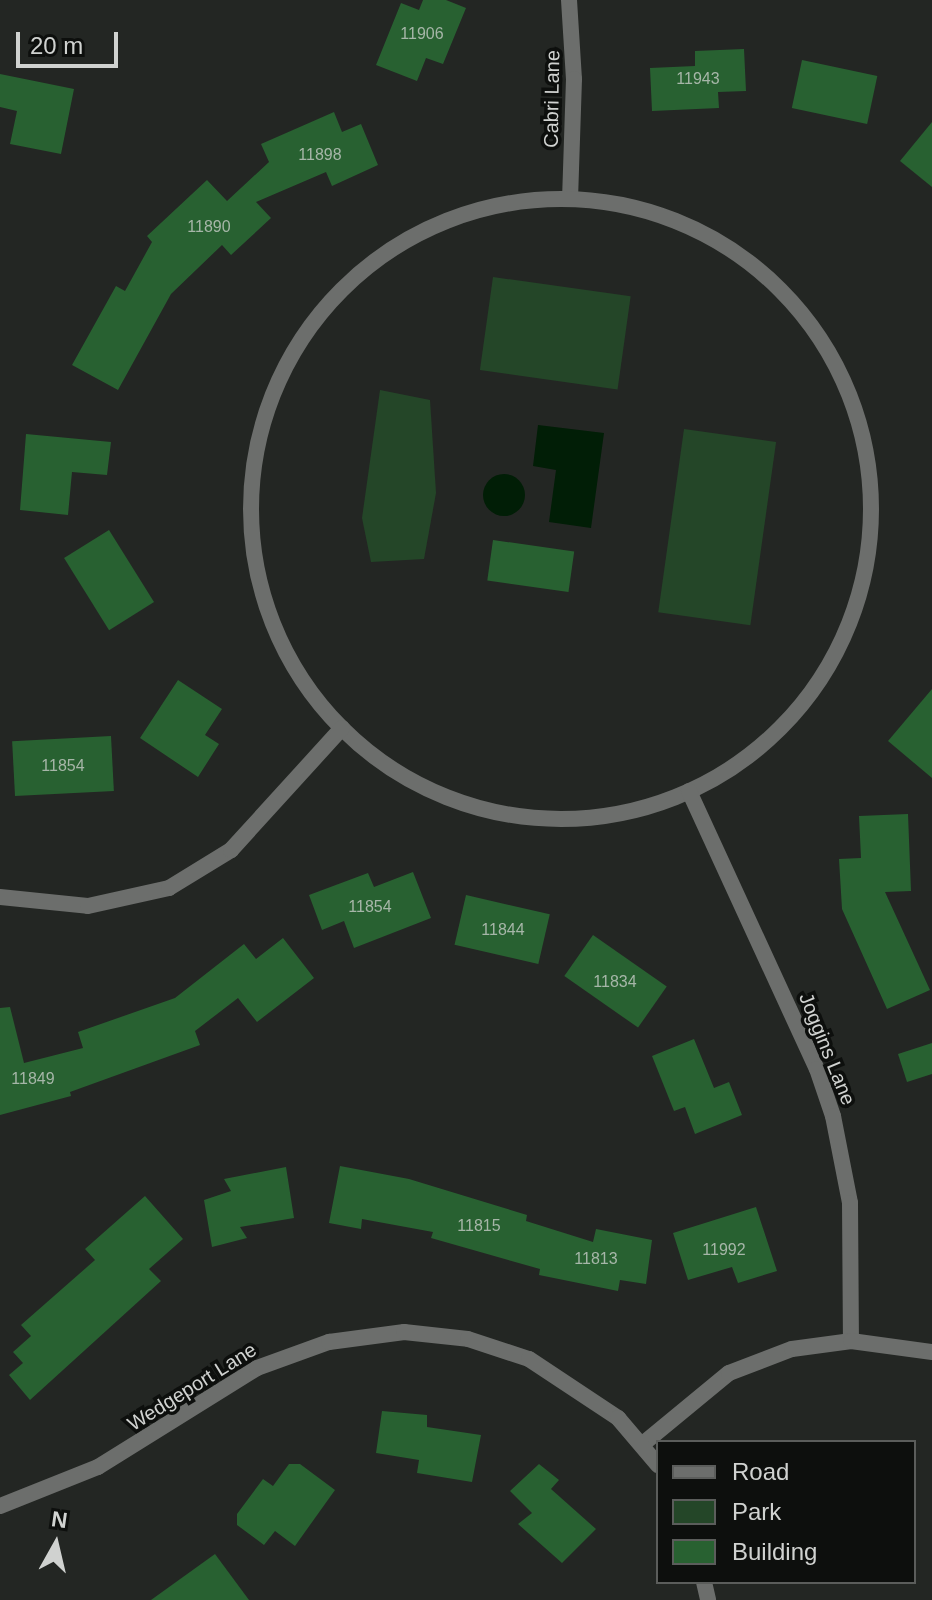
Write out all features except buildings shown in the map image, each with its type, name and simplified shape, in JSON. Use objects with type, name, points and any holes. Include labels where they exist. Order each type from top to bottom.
[{"type":"street","name":"Cabri Lane","points":[[569,0],[574,79],[570,199]]},
{"type":"street","points":[[570,199],[656,213],[705,234],[750,263],[790,298],[822,340],[847,387],[864,438],[872,491],[870,544],[860,596],[840,646],[813,692],[778,732],[736,765],[689,791],[607,815],[507,814],[412,780],[342,728],[292,663],[258,575],[252,481],[274,390],[324,309],[395,247],[481,209],[570,199]]},
{"type":"street","points":[[0,897],[88,906],[169,888],[231,850],[342,728]]},
{"type":"street","name":"Joggins Lane","points":[[689,791],[833,1116],[850,1203],[851,1341]]},
{"type":"street","name":"Wedgeport Lane","points":[[0,1506],[98,1467],[257,1368],[329,1342],[369,1334],[436,1334],[501,1348],[559,1375],[644,1443],[656,1462]]},
{"type":"street","points":[[644,1443],[729,1373],[792,1349],[851,1341],[932,1352]]},
{"type":"green space","points":[[493,277],[631,296],[618,389],[480,370]]},
{"type":"green space","points":[[380,390],[430,400],[436,493],[424,559],[371,562],[362,518]]},
{"type":"green space","points":[[684,429],[776,442],[750,625],[658,612]]},
{"type":"shaded area","points":[[538,425],[604,433],[591,528],[549,522],[556,470],[533,466]]},
{"type":"shaded area","points":[[504,474],[519,480],[525,495],[519,510],[504,516],[489,510],[483,495],[489,480]]}]
